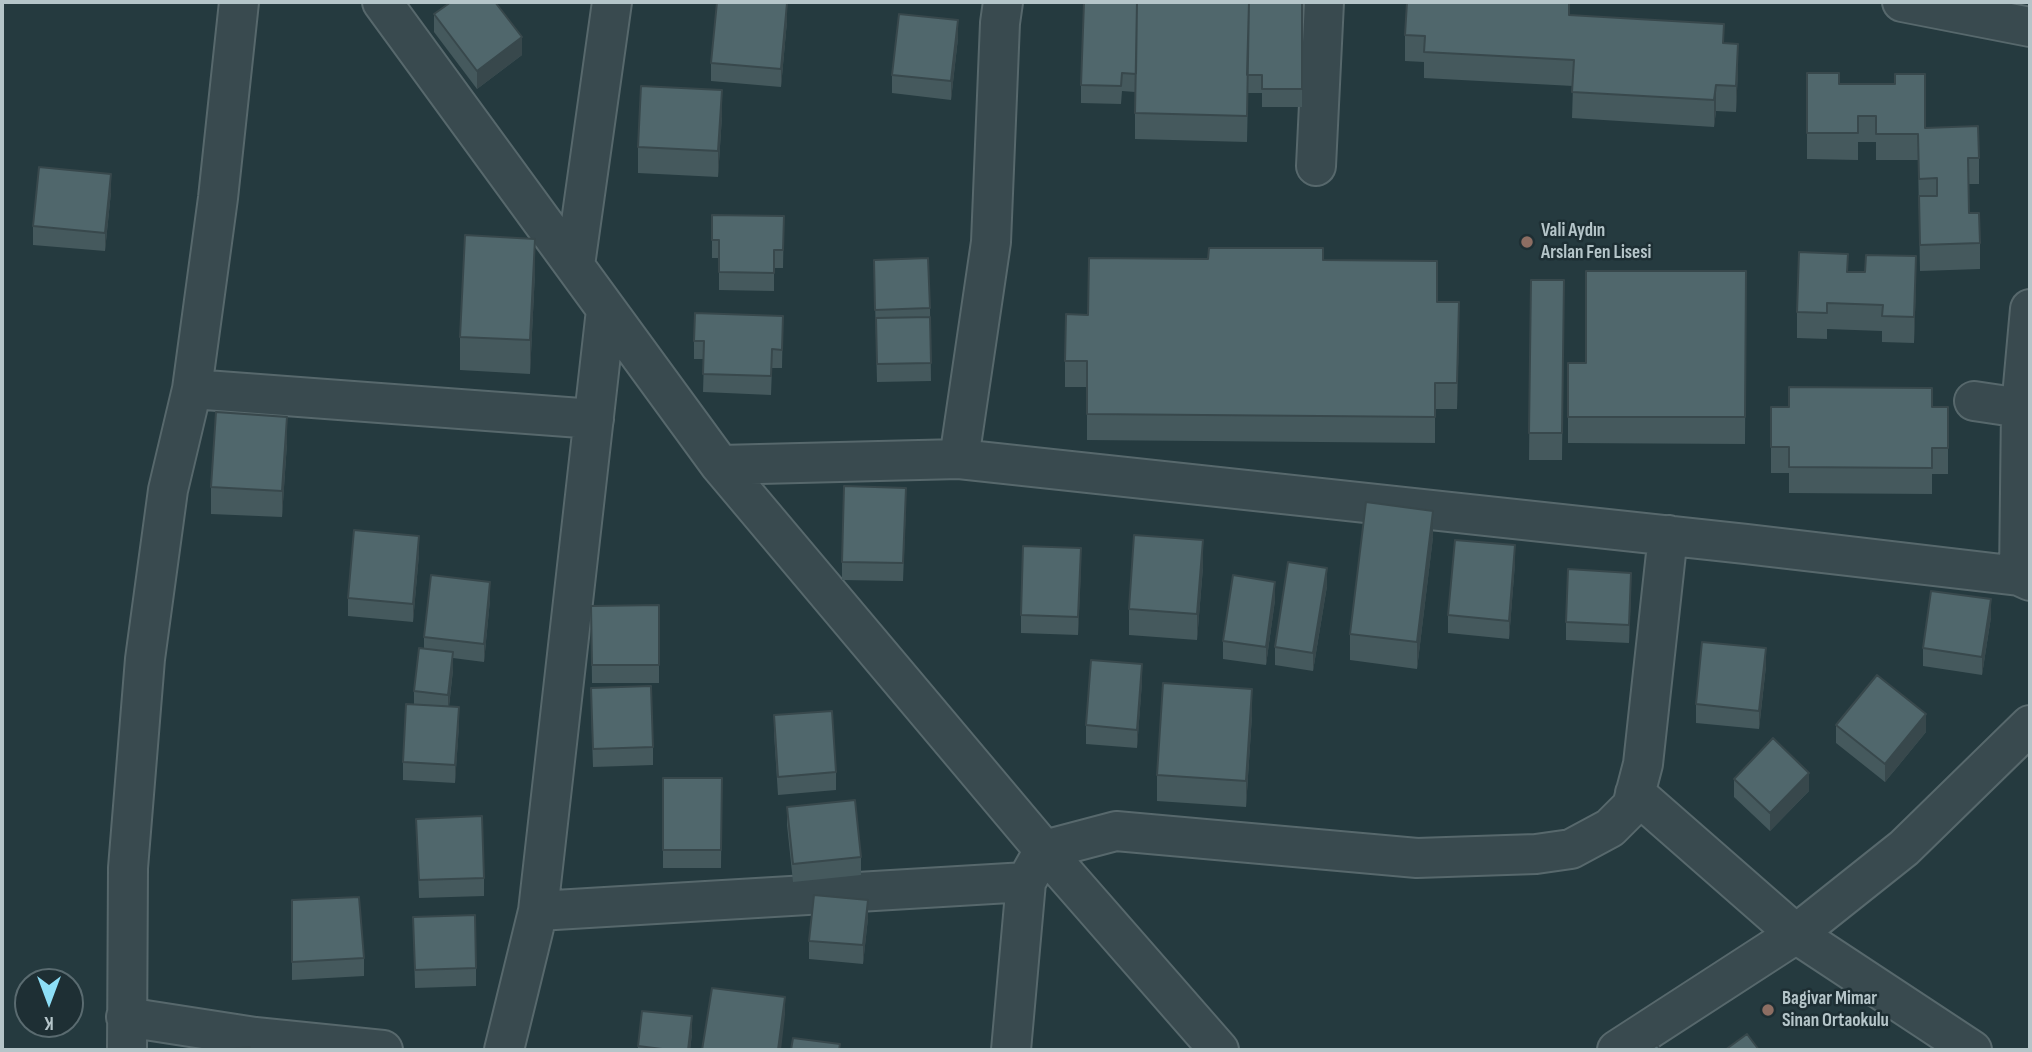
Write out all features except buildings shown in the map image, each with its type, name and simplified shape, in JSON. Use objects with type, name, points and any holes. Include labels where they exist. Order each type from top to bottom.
[{"type":"street","points":[[239,2],[218,198],[192,389],[168,490],[145,659],[128,868],[127,1034],[255,1037],[383,1050]]},
{"type":"street","points":[[382,2],[720,464],[1035,866],[1219,1050]]},
{"type":"street","points":[[575,265],[612,2]]},
{"type":"street","points":[[959,459],[991,242],[1003,2]]},
{"type":"street","points":[[1316,166],[1324,2]]},
{"type":"street","points":[[1902,2],[2030,27]]},
{"type":"street","points":[[720,464],[959,459],[1668,535],[2025,579],[2021,408],[2030,309]]},
{"type":"street","points":[[504,1050],[538,911],[606,310]]},
{"type":"street","points":[[192,389],[594,419]]},
{"type":"street","points":[[1974,401],[2021,408]]},
{"type":"street","points":[[538,911],[1035,866],[1116,831],[1417,858],[1536,854],[1571,849],[1610,828],[1632,806],[1643,764],[1668,535]]},
{"type":"street","points":[[1617,1050],[1796,934],[1904,848],[2030,725]]},
{"type":"street","points":[[1635,793],[1796,934],[1972,1050]]},
{"type":"street","points":[[1011,1050],[1035,866]]},
{"type":"place","name":"Vali Aydın Arslan Fen Lisesi","points":[[1527,242]]},
{"type":"place","name":"Bagivar Mimar Sinan Ortaokulu","points":[[1768,1010]]}]
